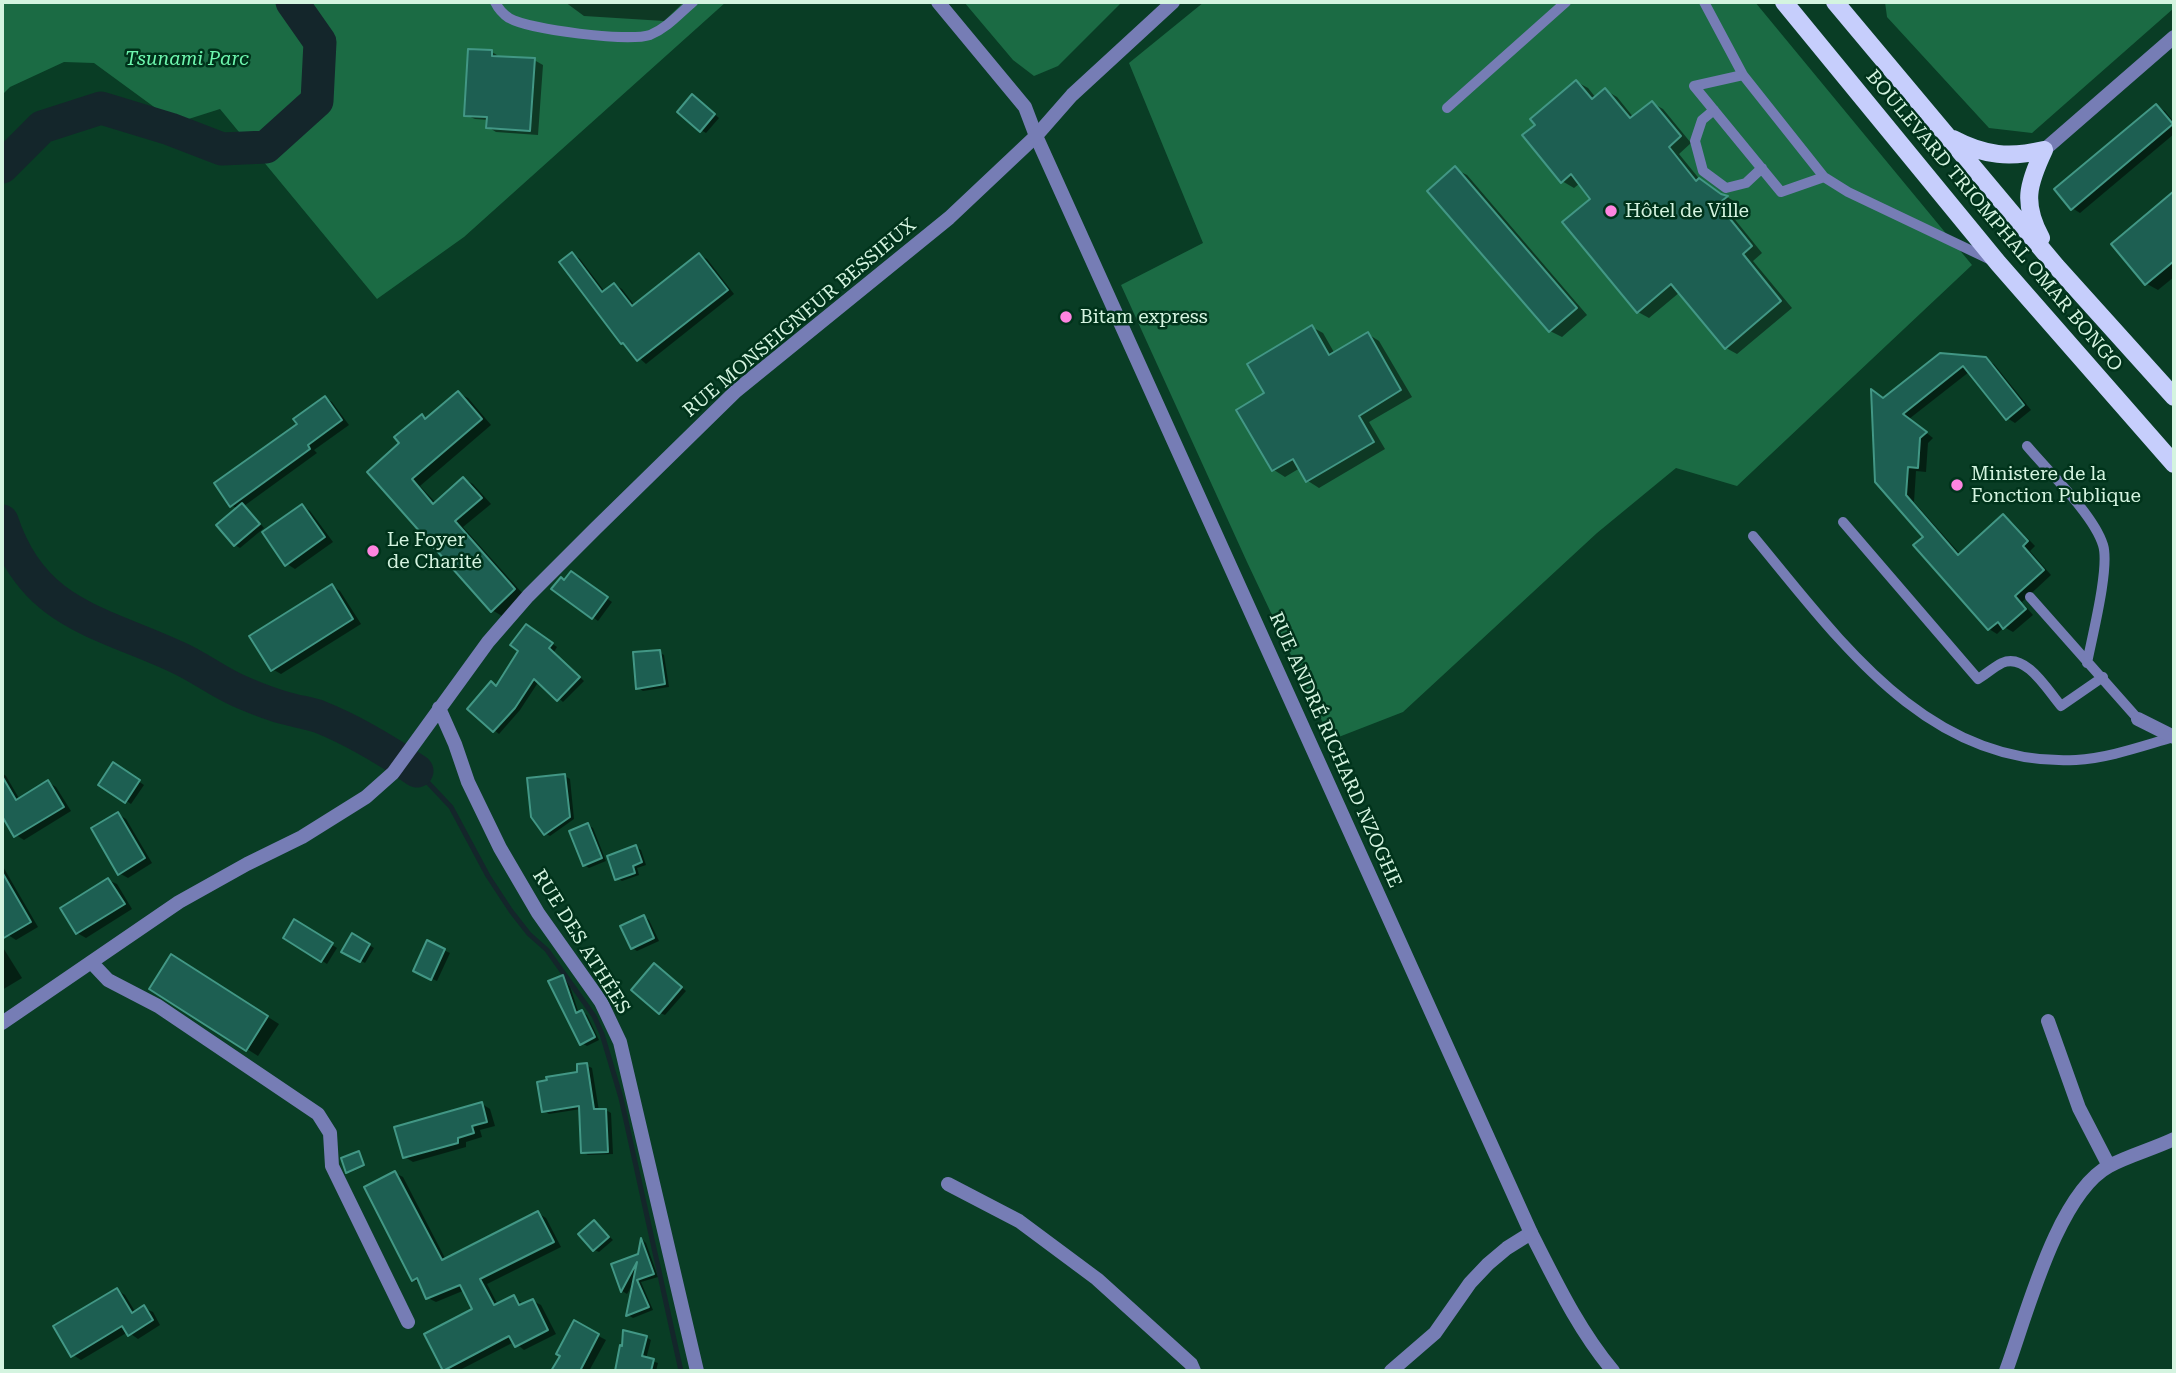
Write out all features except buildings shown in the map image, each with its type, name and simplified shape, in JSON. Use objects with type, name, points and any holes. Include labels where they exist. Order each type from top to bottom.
[{"type":"main road","name":"BOULEVARD TRIOMPHAL OMAR BONGO","points":[[1784,2],[1998,264],[2174,464]]},
{"type":"main road","name":"BOULEVARD TRIOMPHAL OMAR BONGO","points":[[1835,2],[2056,266],[2174,397]]},
{"type":"main road","points":[[1945,135],[1973,149],[1993,154],[2020,154],[2044,150]]},
{"type":"main road","points":[[2044,150],[2031,178],[2028,211],[2056,266]]},
{"type":"street","name":"RUE ANDRÉ RICHARD NZOGHE","points":[[937,2],[1025,107],[1531,1233],[1567,1304],[1592,1346],[1613,1371]]},
{"type":"street","name":"RUE MONSEIGNEUR BESSIEUX","points":[[2,1023],[208,884],[347,811],[393,773],[488,642],[528,596],[666,458],[736,391],[949,218],[1036,136],[1073,95],[1173,2]]},
{"type":"street","points":[[2044,150],[2174,37]]},
{"type":"street","name":"RUE DES ATHÉES","points":[[439,708],[468,782],[500,848],[538,913],[601,1002],[620,1042],[697,1371]]},
{"type":"street","points":[[2138,719],[2174,737]]},
{"type":"street","points":[[91,962],[108,980],[159,1006],[318,1114],[330,1133],[332,1166],[408,1322]]},
{"type":"street","points":[[2048,1021],[2079,1108],[2109,1166]]},
{"type":"street","points":[[2006,1371],[2044,1265],[2065,1217],[2091,1180],[2109,1166],[2174,1139]]},
{"type":"street","points":[[948,1184],[1019,1220],[1097,1279],[1191,1364],[1195,1371]]},
{"type":"street","points":[[1391,1371],[1435,1333],[1470,1283],[1488,1264],[1531,1233]]},
{"type":"lane","points":[[495,2],[510,18],[530,25],[551,30],[624,37],[646,36],[663,29],[693,2]]},
{"type":"lane","points":[[1447,108],[1566,2]]},
{"type":"lane","points":[[1704,2],[1743,75],[1824,177],[1848,192],[1998,264]]},
{"type":"lane","points":[[1743,75],[1695,86],[1781,192],[1824,177]]},
{"type":"lane","points":[[1714,110],[1702,120],[1695,141],[1703,171],[1726,188],[1746,183],[1762,168]]},
{"type":"lane","points":[[2027,446],[2092,522],[2104,545],[2105,568],[2087,663]]},
{"type":"lane","points":[[1843,522],[1979,679],[2002,663],[2013,660],[2029,668],[2061,706],[2103,677]]},
{"type":"lane","points":[[1753,536],[1814,609],[1878,678],[1926,718],[1964,738],[1994,751],[2018,757],[2063,760],[2090,759],[2174,737]]},
{"type":"lane","points":[[2030,597],[2138,719]]},
{"type":"green space","name":"Tsunami Parc","points":[[2,2],[726,2],[464,237],[377,299],[220,109],[176,123],[94,63],[64,62],[10,87],[2,95]]},
{"type":"green space","points":[[964,2],[1122,2],[1058,66],[1034,76],[1013,60]]},
{"type":"green space","points":[[1204,2],[1755,2],[1972,265],[1737,486],[1676,468],[1597,533],[1403,712],[1331,740],[1121,285],[1203,243],[1129,63]]},
{"type":"green space","points":[[1885,2],[2174,2],[2174,8],[2032,133],[1989,128],[1887,17]]},
{"type":"waterway","points":[[2,167],[42,127],[101,108],[170,129],[222,149],[266,147],[317,101],[320,42],[292,2]]},
{"type":"waterway","points":[[2,521],[15,552],[32,577],[51,596],[72,611],[179,658],[245,694],[333,722],[370,741],[417,771]]},
{"type":"waterway","points":[[417,771],[451,807],[488,876],[511,911],[529,934],[547,950],[594,1016],[602,1034],[621,1098],[681,1371]]},
{"type":"place","name":"Hôtel de Ville","points":[[1611,211]]},
{"type":"place","name":"Bitam express","points":[[1066,317]]},
{"type":"place","name":"Ministere de la Fonction Publique","points":[[1957,485]]},
{"type":"place","name":"Le Foyer de Charité","points":[[373,551]]}]
